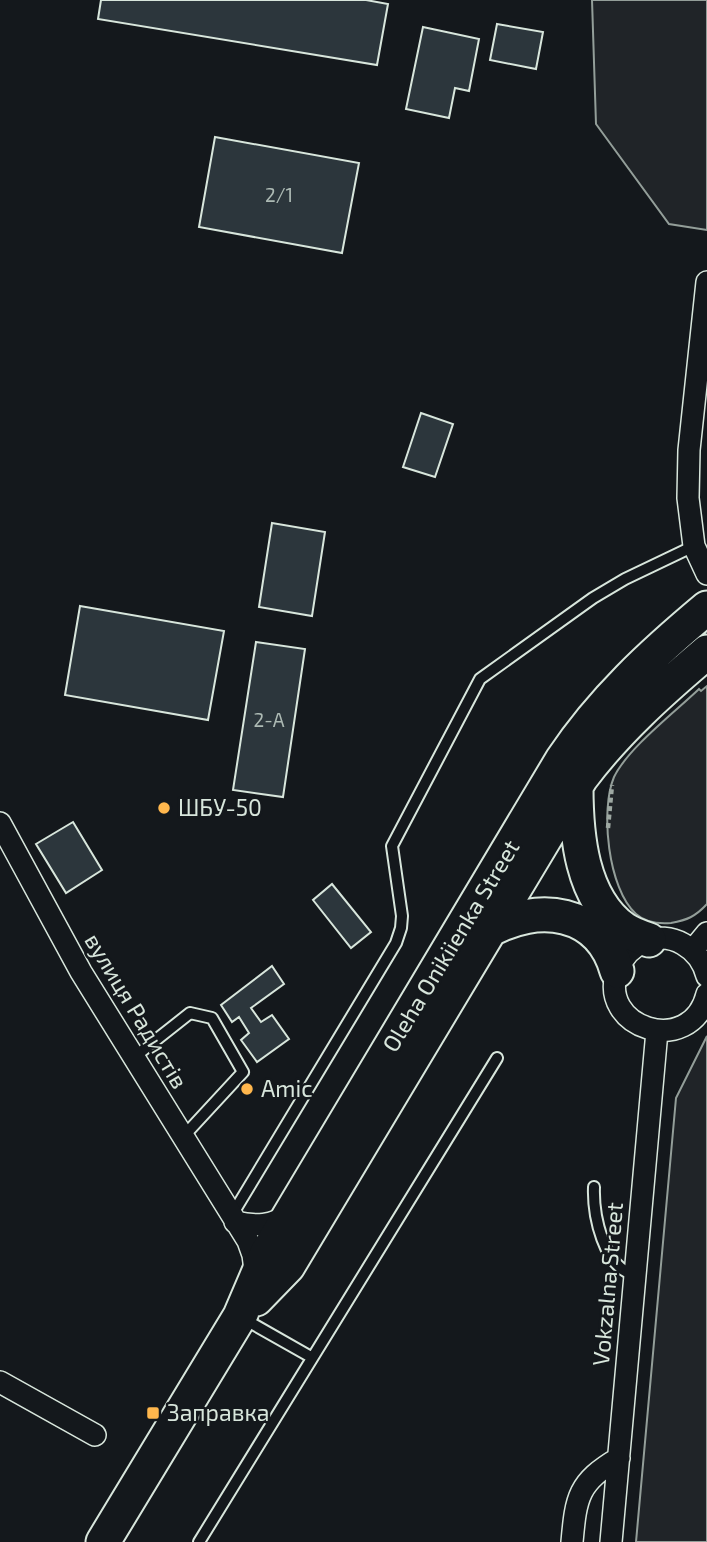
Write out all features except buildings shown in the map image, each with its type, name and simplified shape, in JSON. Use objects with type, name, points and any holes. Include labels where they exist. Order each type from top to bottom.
[{"type":"main road","name":"Oleha Onikiienka Street","points":[[103,1542],[240,1316],[267,1253],[562,760],[607,700],[663,645],[707,608]]},
{"type":"main road","name":"Oleha Onikiienka Street","points":[[240,1316],[288,1266],[576,787],[601,752],[625,726],[696,662]]},
{"type":"main road","points":[[576,787],[581,848],[592,884],[612,918],[624,929],[649,940]]},
{"type":"main road","points":[[488,931],[534,915],[571,919],[591,929],[600,938],[613,958],[617,971]]},
{"type":"street","points":[[707,282],[689,450],[689,518],[694,546],[707,574]]},
{"type":"street","name":"вулиця Радистів","points":[[0,823],[81,972],[251,1248],[256,1279]]},
{"type":"street","points":[[693,950],[707,933]]},
{"type":"street","points":[[707,976],[693,950],[672,940],[649,940],[629,952],[617,971],[616,994],[621,1008],[636,1024],[657,1031],[672,1030],[692,1020],[702,1008],[707,994]]},
{"type":"street","name":"Vokzalna Street","points":[[611,1542],[657,1031]]},
{"type":"street","points":[[233,1219],[248,1225],[267,1225],[291,1213]]},
{"type":"street","points":[[0,1382],[95,1435]]},
{"type":"street","points":[[572,1542],[575,1506],[583,1488],[599,1470],[619,1458]]},
{"type":"lane","points":[[233,1219],[400,935],[402,906],[392,846],[480,679],[593,598],[625,579],[694,546]]},
{"type":"lane","points":[[133,1059],[190,1013],[212,1018],[243,1072],[182,1138]]},
{"type":"lane","points":[[199,1542],[497,1058]]},
{"type":"lane","points":[[594,1187],[594,1211],[599,1231],[617,1264],[624,1271],[636,1275]]},
{"type":"lane","points":[[240,1316],[311,1357]]},
{"type":"path","points":[[608,812],[609,841]]},
{"type":"shaded area","points":[[592,0],[707,0],[707,230],[669,224],[596,124]]},
{"type":"shaded area","points":[[707,686],[707,904],[686,919],[671,923],[652,922],[636,914],[619,887],[607,828],[610,791],[614,777],[630,754],[699,689],[701,691]]},
{"type":"shaded area","points":[[707,1036],[707,1542],[636,1542],[676,1098]]},
{"type":"place","name":"ШБУ-50","points":[[164,808]]},
{"type":"place","name":"Amic","points":[[247,1089]]},
{"type":"place","name":"Заправка","points":[[153,1413]]}]
